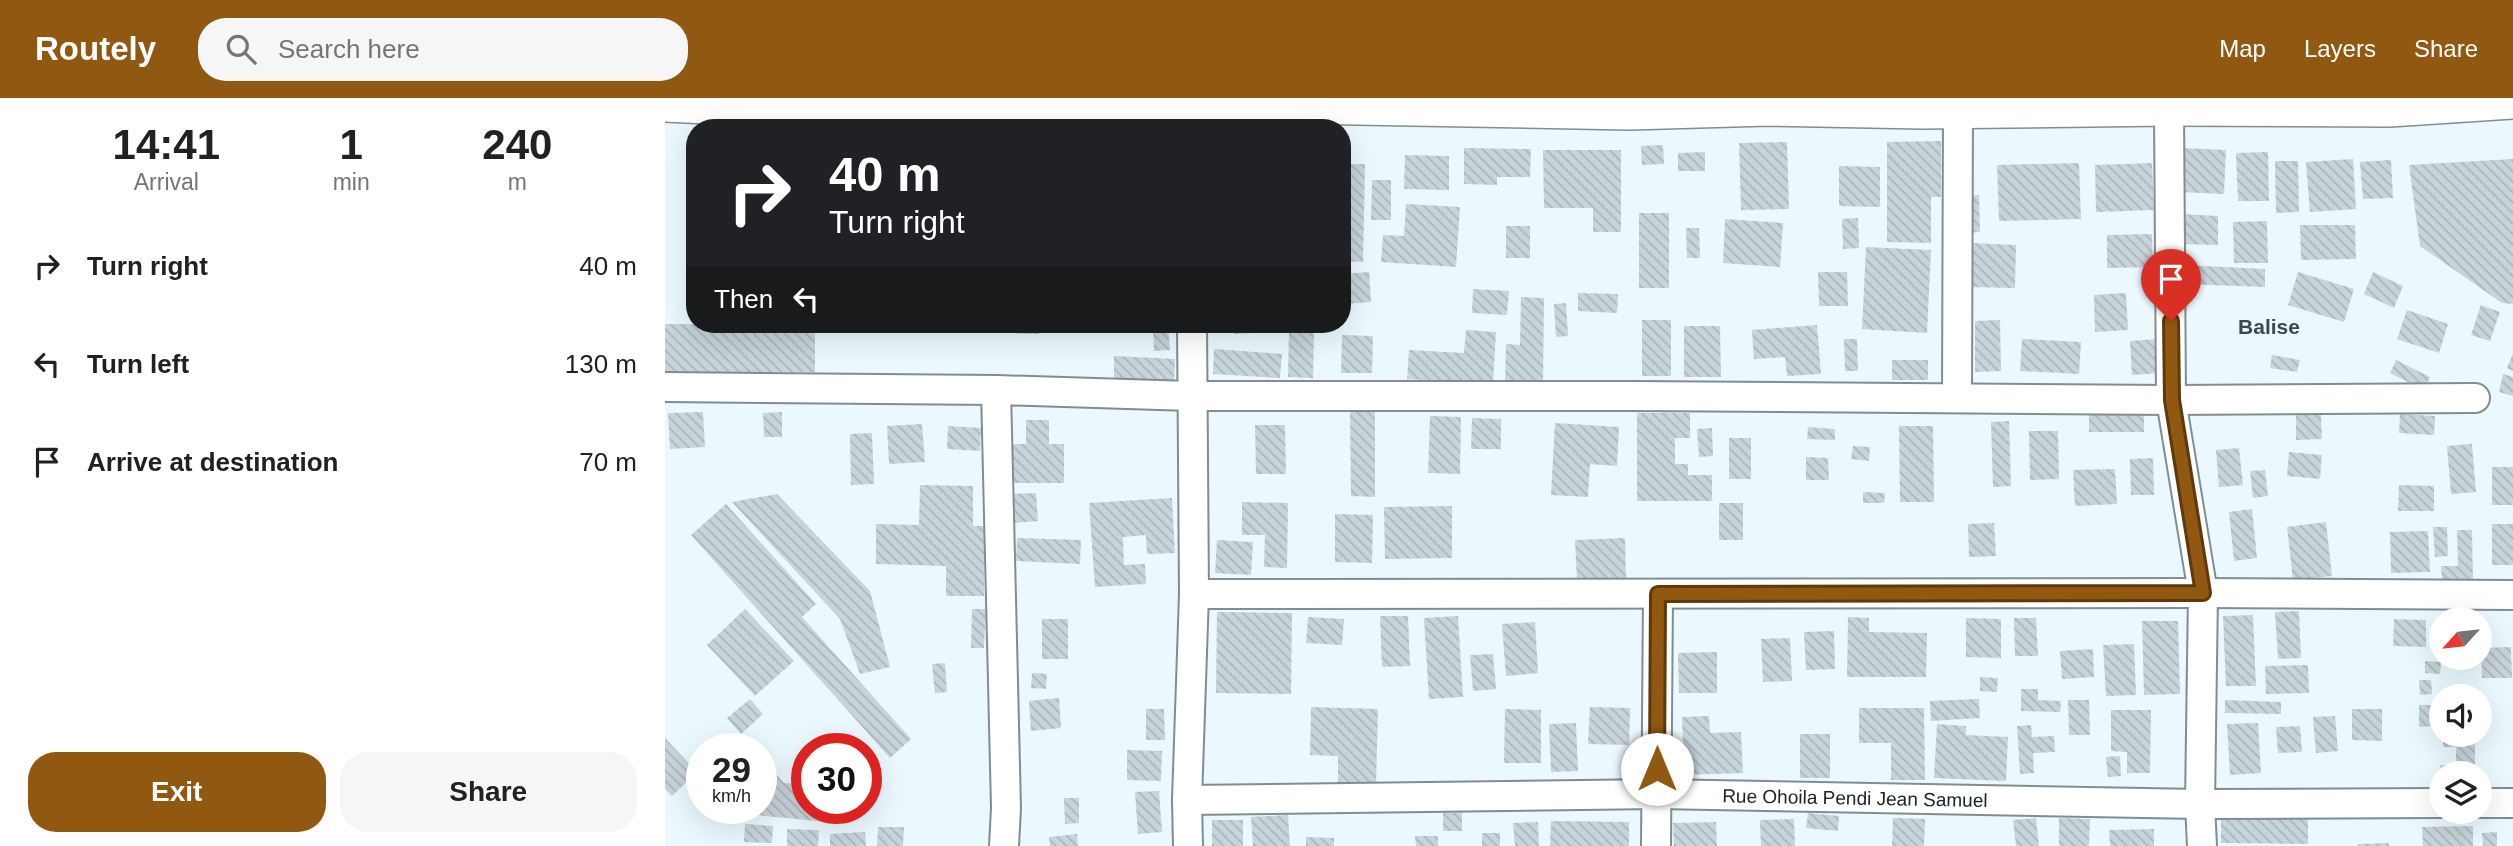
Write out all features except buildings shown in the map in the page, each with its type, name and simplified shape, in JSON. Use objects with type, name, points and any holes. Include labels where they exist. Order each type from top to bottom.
[{"type":"street","points":[[665,104],[748,108],[1630,112],[1768,108],[1958,111],[2390,109],[2513,101]]},
{"type":"street","points":[[2169,108],[2172,400],[2203,593],[2200,804],[2202,846]]},
{"type":"street","points":[[1957,398],[1958,111]]},
{"type":"street","points":[[1188,846],[1194,594],[1192,333]]},
{"type":"street","points":[[665,387],[996,390],[1191,396],[2172,400],[2475,398]]},
{"type":"street","points":[[996,390],[1006,794],[1003,846]]},
{"type":"street","points":[[1194,594],[2513,595]]},
{"type":"street","points":[[1656,846],[1658,594]]},
{"type":"street","name":"Rue Ohoila Pendi Jean Samuel","points":[[1187,800],[1657,794],[2200,804],[2429,803]]},
{"type":"street","points":[[2492,803],[2513,803]]},
{"type":"district","name":"Balise","points":[[2269,327]]},
{"type":"route","points":[[1657,769],[1658,594],[2203,593],[2172,400],[2171,321]]}]
